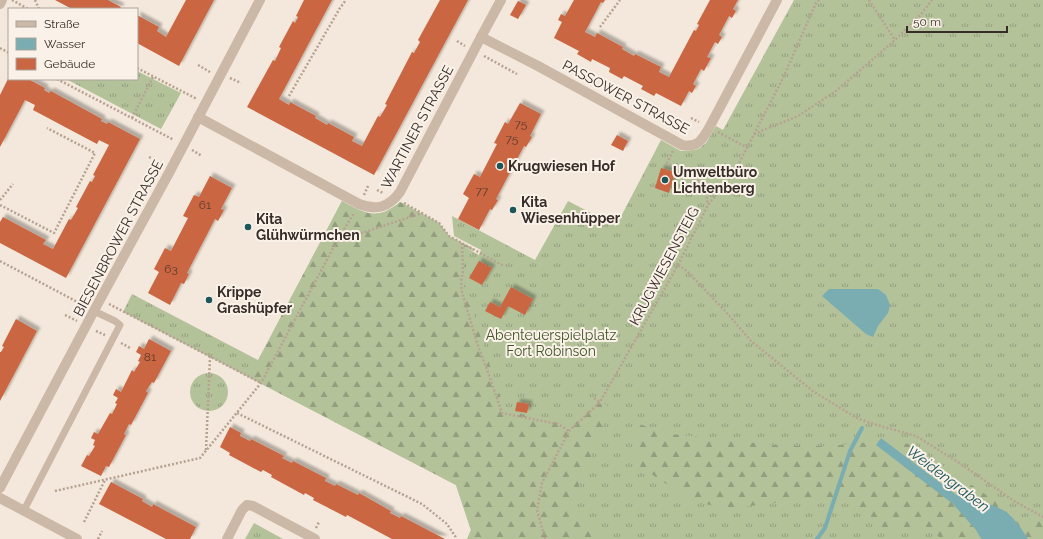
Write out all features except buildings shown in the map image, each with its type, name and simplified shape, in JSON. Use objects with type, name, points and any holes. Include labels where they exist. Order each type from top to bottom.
[{"type":"street","points":[[0,4],[2,0]]},
{"type":"street","name":"BIESENBROWER STRASSE","points":[[0,488],[260,0]]},
{"type":"street","name":"WARTINER STRASSE","points":[[198,117],[359,204],[378,208],[395,198],[407,179],[501,0]]},
{"type":"street","name":"PASSOWER STRASSE","points":[[481,37],[538,66],[682,145],[687,146],[694,145],[699,142],[709,128],[777,0]]},
{"type":"street","points":[[0,498],[77,539]]},
{"type":"street","points":[[227,539],[242,510],[247,505],[253,506],[315,539]]},
{"type":"lane","points":[[24,510],[120,325],[94,311]]},
{"type":"path","points":[[12,0],[26,8]]},
{"type":"path","points":[[289,96],[346,0]]},
{"type":"path","points":[[600,27],[620,0]]},
{"type":"path","name":"KRUGWIESENSTEIG","points":[[545,539],[538,510],[542,484],[569,431],[600,402],[678,265],[708,205],[735,171],[783,78],[816,3],[819,0]]},
{"type":"path","points":[[869,0],[894,40]]},
{"type":"path","points":[[754,134],[798,116],[836,91],[894,40],[922,13],[932,0]]},
{"type":"path","points":[[457,41],[517,74]]},
{"type":"path","points":[[198,65],[214,74]]},
{"type":"path","points":[[138,69],[205,104]]},
{"type":"path","points":[[226,76],[241,83]]},
{"type":"path","points":[[132,118],[153,77]]},
{"type":"path","points":[[59,80],[183,145]]},
{"type":"path","points":[[0,205],[54,233],[95,153],[47,128]]},
{"type":"path","points":[[726,136],[748,148]]},
{"type":"path","points":[[667,163],[701,182],[706,194],[708,205]]},
{"type":"path","points":[[0,200],[13,184]]},
{"type":"path","points":[[395,198],[439,223],[449,236],[504,266]]},
{"type":"path","points":[[55,491],[200,458],[261,383],[359,204]]},
{"type":"path","points":[[337,242],[422,214]]},
{"type":"path","points":[[462,243],[462,292],[477,343],[502,413],[558,424],[569,431]]},
{"type":"path","points":[[0,261],[94,311]]},
{"type":"path","points":[[678,265],[687,271],[751,341],[814,392],[857,418],[916,436],[1014,500],[1043,517]]},
{"type":"path","points":[[100,300],[261,383]]},
{"type":"path","points":[[206,450],[210,357]]},
{"type":"path","points":[[594,398],[600,402]]},
{"type":"path","points":[[237,413],[422,504],[447,524],[457,539]]},
{"type":"path","points":[[84,522],[105,480]]},
{"type":"path","points":[[98,539],[102,532]]},
{"type":"green space","name":"Abenteuerspielplatz Fort Robinson","points":[[794,0],[1043,0],[1043,539],[467,539],[471,530],[456,485],[123,312],[132,294],[258,360],[342,201],[371,214],[385,212],[400,202],[439,223],[449,236],[456,242],[479,255],[481,250],[454,236],[452,216],[535,260],[568,201],[616,226],[661,140],[681,151],[695,150],[706,143],[716,126],[723,130]]},
{"type":"green space","points":[[138,72],[181,93],[161,129],[68,80],[138,80]]},
{"type":"green space","points":[[342,201],[371,214],[385,212],[400,202],[439,223],[449,236],[474,249],[473,251],[464,247],[467,274],[465,285],[505,410],[570,426],[594,398],[610,407],[571,504],[604,539],[467,539],[471,530],[456,485],[250,378]]},
{"type":"green space","points":[[209,373],[222,379],[228,392],[222,405],[209,411],[196,405],[190,392],[196,379]]},
{"type":"green space","points":[[635,422],[662,433],[783,446],[831,446],[879,441],[911,444],[1022,519],[1043,519],[1043,539],[941,539],[929,527],[882,529],[849,501],[789,501],[726,509],[690,500],[638,465]]},
{"type":"green space","points":[[254,523],[283,539],[245,539]]},
{"type":"water","points":[[829,289],[878,289],[886,295],[890,305],[888,313],[878,326],[873,337],[866,334],[822,296]]},
{"type":"water","points":[[881,438],[955,494],[965,499],[969,497],[1005,511],[1016,522],[1028,539],[982,539],[953,504],[876,445]]},
{"type":"waterway","points":[[817,539],[825,528],[850,451],[862,428]]},
{"type":"place","name":"Krugwiesen Hof","points":[[500,166]]},
{"type":"place","name":"Umweltbüro Lichtenberg","points":[[665,180]]},
{"type":"place","name":"Kita Wiesenhüpper","points":[[513,210]]},
{"type":"place","name":"Kita Glühwürmchen","points":[[248,227]]},
{"type":"place","name":"Krippe Grashüpfer","points":[[209,300]]},
{"type":"water label","name":"Weidengraben","points":[[948,479]]}]
